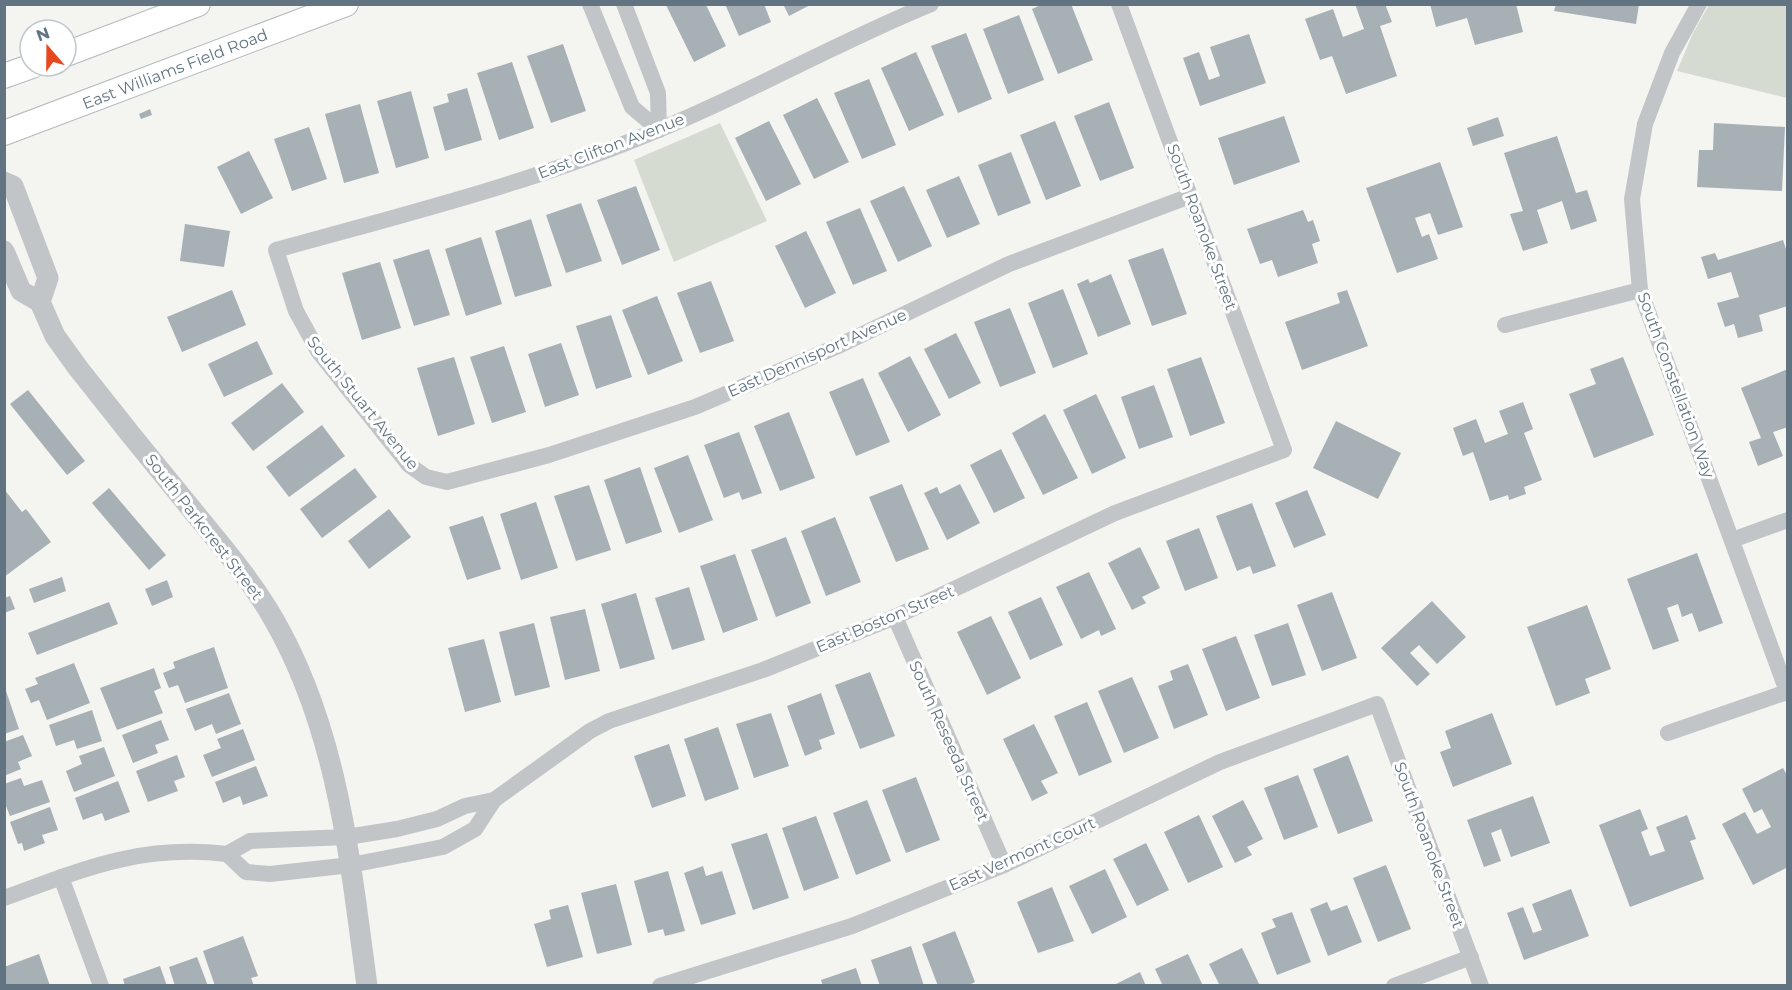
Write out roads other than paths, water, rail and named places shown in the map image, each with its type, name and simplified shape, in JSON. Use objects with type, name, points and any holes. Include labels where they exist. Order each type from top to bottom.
[{"type":"main road","points":[[78,49],[198,4]]},
{"type":"main road","name":"East Williams Field Road","points":[[4,133],[346,4]]},
{"type":"street","points":[[590,4],[632,107],[659,130]]},
{"type":"street","points":[[624,4],[658,93],[659,130]]},
{"type":"street","name":"East Clifton Avenue","points":[[276,250],[487,191],[570,165],[659,130],[931,4]]},
{"type":"street","name":"South Roanoke Street","points":[[1119,4],[1284,450]]},
{"type":"street","name":"South Constellation Way","points":[[1699,4],[1672,53],[1645,124],[1632,199],[1640,290],[1787,693]]},
{"type":"street","points":[[4,182],[13,186],[48,278],[40,302]]},
{"type":"street","name":"East Dennisport Avenue","points":[[434,480],[455,481],[538,458],[695,407],[836,346],[1009,264],[1190,196]]},
{"type":"street","name":"South Parkcrest Street","points":[[4,250],[21,291],[40,302],[56,336],[78,368],[235,562],[273,619],[307,688],[321,727],[347,837],[368,986]]},
{"type":"street","name":"South Stuart Avenue","points":[[276,250],[296,311],[318,351],[409,465],[434,480]]},
{"type":"street","points":[[1505,325],[1640,290]]},
{"type":"street","name":"East Boston Street","points":[[227,854],[246,872],[270,874],[351,865],[443,847],[475,829],[495,800],[590,731],[609,721],[763,670],[895,617],[1114,513],[1284,450]]},
{"type":"street","points":[[1731,540],[1788,520]]},
{"type":"street","name":"South Reseeda Street","points":[[895,617],[1004,865]]},
{"type":"street","points":[[1668,733],[1787,693]]},
{"type":"street","name":"South Roanoke Street","points":[[1377,704],[1481,986]]},
{"type":"street","name":"East Vermont Court","points":[[660,986],[852,926],[1004,865],[1220,762],[1377,704]]},
{"type":"street","name":"East Boston Street","points":[[4,898],[105,862],[136,855],[171,851],[227,854],[250,841],[347,837],[397,829],[437,819],[465,806],[495,800]]},
{"type":"street","points":[[61,877],[101,986]]},
{"type":"street","points":[[1394,986],[1471,957]]}]
